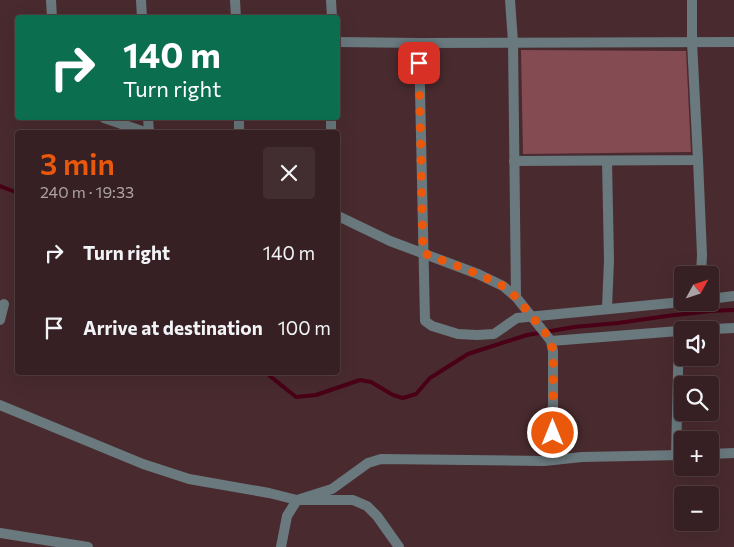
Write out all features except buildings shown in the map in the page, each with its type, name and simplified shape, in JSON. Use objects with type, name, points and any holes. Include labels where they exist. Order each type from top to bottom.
[{"type":"street","points":[[52,0],[52,15]]},
{"type":"street","points":[[141,0],[142,15]]},
{"type":"street","points":[[236,0],[236,15]]},
{"type":"street","points":[[331,0],[332,15]]},
{"type":"street","points":[[510,0],[513,42],[516,297]]},
{"type":"street","points":[[692,0],[701,266]]},
{"type":"street","points":[[340,42],[734,42]]},
{"type":"street","points":[[419,43],[425,321],[432,326],[458,334],[494,334],[518,318],[674,303]]},
{"type":"street","points":[[110,120],[141,130]]},
{"type":"street","points":[[514,161],[698,160]]},
{"type":"street","points":[[607,161],[609,260],[607,308]]},
{"type":"street","points":[[340,217],[390,241],[478,274],[503,286],[516,297],[551,340],[553,352],[553,460]]},
{"type":"street","points":[[719,298],[734,296]]},
{"type":"street","points":[[0,320],[4,304]]},
{"type":"street","points":[[719,329],[734,328]]},
{"type":"street","points":[[551,340],[674,331]]},
{"type":"street","points":[[680,431],[681,366]]},
{"type":"street","points":[[0,404],[166,472],[189,479],[269,493],[297,500],[353,500],[367,506],[377,516],[399,547]]},
{"type":"street","points":[[719,454],[734,453]]},
{"type":"street","points":[[281,547],[287,516],[297,500],[332,489],[368,464],[381,459],[544,461],[582,457],[674,455]]},
{"type":"street","points":[[0,533],[88,547]]},
{"type":"shaded area","points":[[521,50],[686,51],[691,152],[523,154]]},
{"type":"waterway","points":[[0,186],[15,192]]},
{"type":"waterway","points":[[269,375],[296,397],[316,395],[360,380],[371,382],[393,395],[403,398],[416,394],[430,378],[468,354],[527,335],[574,327],[710,311],[734,310]]},
{"type":"route","points":[[419,63],[423,253],[478,274],[503,286],[516,297],[551,340],[553,352],[553,433]]}]
